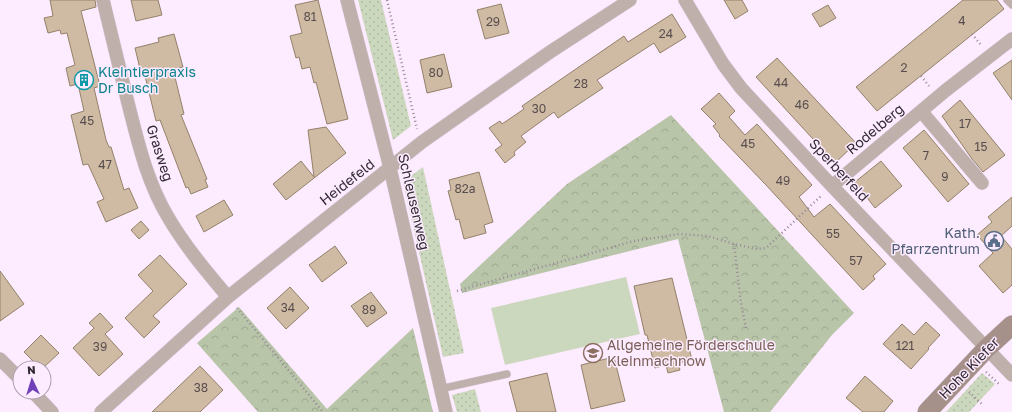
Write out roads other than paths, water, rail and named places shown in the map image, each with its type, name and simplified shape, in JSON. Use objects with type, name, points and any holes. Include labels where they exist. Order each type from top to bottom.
[{"type":"street","name":"Grasweg","points":[[103,0],[144,164],[155,191],[167,217],[188,248],[228,297]]},
{"type":"street","name":"Schleusenweg","points":[[347,0],[390,168],[446,412]]},
{"type":"street","name":"Heidefeld","points":[[101,412],[228,297],[422,142],[550,52],[630,0]]},
{"type":"street","name":"Sperberfeld","points":[[684,0],[723,64],[741,88],[1012,375]]},
{"type":"street","name":"Rodelberg","points":[[832,186],[921,111],[1012,40]]},
{"type":"street","name":"Rodelberg","points":[[921,111],[982,184]]},
{"type":"street","name":"Hohe Kiefer","points":[[927,412],[986,349],[1012,325]]},
{"type":"street","points":[[0,359],[12,371]]},
{"type":"street","points":[[41,400],[52,412]]},
{"type":"lane","points":[[1007,0],[1012,5]]},
{"type":"lane","points":[[440,389],[507,374]]},
{"type":"place","name":"Kleintierpraxis Dr Busch","points":[[84,80]]},
{"type":"place","name":"Kath. Pfarrzentrum","points":[[994,241]]},
{"type":"place","name":"Allgemeine Förderschule Kleinmachnow","points":[[593,353]]}]
